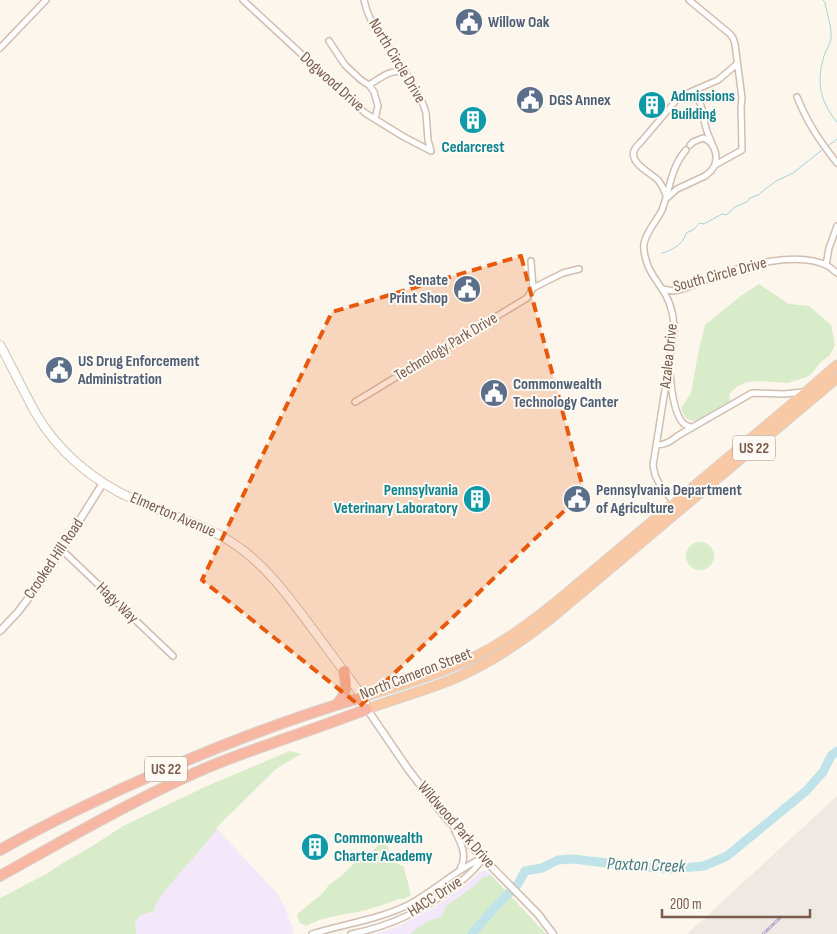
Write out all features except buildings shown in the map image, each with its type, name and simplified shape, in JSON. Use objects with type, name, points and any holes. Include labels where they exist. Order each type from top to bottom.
[{"type":"highway","name":"North Cameron Street","points":[[0,876],[109,815],[181,779],[261,746],[458,677],[504,652],[549,620],[678,508],[837,365]]},
{"type":"highway","name":"North Cameron Street","points":[[1,850],[84,807],[158,773],[258,732],[459,664],[484,652],[528,624],[678,508],[837,378]]},
{"type":"highway","points":[[336,705],[346,692],[344,671]]},
{"type":"main road","name":"Elmerton Avenue","points":[[0,345],[35,412],[47,430],[71,458],[103,483],[138,501],[206,528],[244,551],[285,592],[363,697],[367,709]]},
{"type":"street","points":[[0,48],[46,0]]},
{"type":"street","name":"Dogwood Drive","points":[[242,0],[359,107],[375,119],[431,152]]},
{"type":"street","name":"North Circle Drive","points":[[364,0],[366,11],[371,20],[418,92],[425,108],[428,146],[431,152]]},
{"type":"street","points":[[689,0],[730,34],[735,44],[742,98],[740,107],[742,150],[715,164]]},
{"type":"street","points":[[329,41],[345,65],[369,85],[374,92],[378,106],[375,119]]},
{"type":"street","points":[[686,93],[693,95],[700,103],[705,127],[716,157],[715,164],[707,174],[677,189],[666,198],[660,183],[638,164],[634,150],[676,100],[686,93],[718,80],[737,64]]},
{"type":"street","points":[[369,85],[388,73],[405,71]]},
{"type":"street","points":[[797,97],[813,130],[837,163]]},
{"type":"street","name":"Azalea Drive","points":[[678,508],[661,487],[653,466],[674,331],[673,318],[663,289],[647,266],[644,248],[646,238],[659,216],[679,159],[693,142],[704,138],[712,144]]},
{"type":"street","points":[[826,266],[829,248],[837,226]]},
{"type":"street","name":"South Circle Drive","points":[[663,289],[678,290],[730,272],[771,261],[789,259],[804,260],[826,266],[837,273]]},
{"type":"street","points":[[531,261],[533,288]]},
{"type":"street","name":"Technology Park Drive","points":[[355,402],[527,298],[533,288],[563,273],[579,269]]},
{"type":"street","points":[[669,365],[672,391],[677,409],[684,424],[691,427]]},
{"type":"street","points":[[656,445],[665,445],[691,427],[752,393],[790,394],[812,388]]},
{"type":"street","name":"Crooked Hill Road","points":[[0,631],[29,597],[103,483]]},
{"type":"street","name":"Hagy Way","points":[[61,549],[173,656]]},
{"type":"street","name":"Wildwood Park Drive","points":[[367,709],[414,777],[453,826],[538,914],[553,934]]},
{"type":"street","name":"HACC Drive","points":[[453,826],[464,852],[463,863],[458,872]]},
{"type":"street","name":"HACC Drive","points":[[312,934],[371,919],[399,909],[426,895],[458,872],[483,858]]},
{"type":"street","name":"HACC Drive","points":[[352,934],[392,922],[426,906],[464,879],[479,866],[483,858]]},
{"type":"highlighted area","points":[[521,256],[584,492],[360,706],[202,580],[332,312]]},
{"type":"shaded area","points":[[837,796],[837,934],[687,934]]},
{"type":"shaded area","points":[[192,802],[275,891],[284,905],[293,934],[0,934]]},
{"type":"shaded area","points":[[481,871],[489,873],[546,934],[376,934],[399,926],[435,907],[466,885]]},
{"type":"green space","points":[[759,284],[789,304],[809,306],[831,325],[835,345],[830,355],[807,377],[788,383],[762,381],[747,382],[738,386],[729,395],[730,401],[698,420],[689,420],[681,408],[691,393],[705,325],[742,295]]},
{"type":"green space","points":[[700,542],[710,546],[714,556],[710,566],[700,570],[690,566],[686,556],[690,546]]},
{"type":"green space","points":[[290,751],[301,754],[276,769],[219,825],[167,888],[155,905],[154,911],[140,915],[135,923],[136,934],[0,934],[0,898],[48,873],[123,826],[207,786]]},
{"type":"green space","points":[[380,842],[387,845],[392,859],[403,866],[411,895],[404,899],[320,920],[306,926],[300,923],[297,914],[321,895],[329,885],[364,854],[374,850]]},
{"type":"green space","points":[[490,874],[546,934],[410,934],[428,921],[440,918],[447,905],[473,887],[483,877],[488,877]]},
{"type":"waterway","points":[[823,0],[831,29],[831,38],[824,56],[820,83],[823,99],[837,122]]},
{"type":"waterway","points":[[829,145],[837,139]]},
{"type":"waterway","points":[[662,253],[677,246],[683,240],[686,233],[693,230],[699,224],[704,224],[722,214],[726,215],[735,207],[747,202],[776,181],[793,173],[822,150]]},
{"type":"waterway","name":"Paxton Creek","points":[[472,934],[518,884],[525,871],[542,868],[558,860],[573,859],[671,869],[704,866],[727,856],[806,791],[823,772],[831,756],[837,751]]},
{"type":"railway","points":[[763,934],[781,917]]},
{"type":"place","name":"Willow Oak","points":[[469,22]]},
{"type":"place","name":"DGS Annex","points":[[530,100]]},
{"type":"place","name":"Admissions Building","points":[[652,105]]},
{"type":"place","name":"Cedarcrest","points":[[473,120]]},
{"type":"place","name":"Senate Print Shop","points":[[467,289]]},
{"type":"place","name":"US Drug Enforcement Administration","points":[[59,370]]},
{"type":"place","name":"Commonwealth Technology Canter","points":[[494,393]]},
{"type":"place","name":"Pennsylvania Veterinary Laboratory","points":[[477,499]]},
{"type":"place","name":"Pennsylvania Department of Agriculture","points":[[577,499]]},
{"type":"place","name":"Commonwealth Charter Academy","points":[[315,847]]}]
